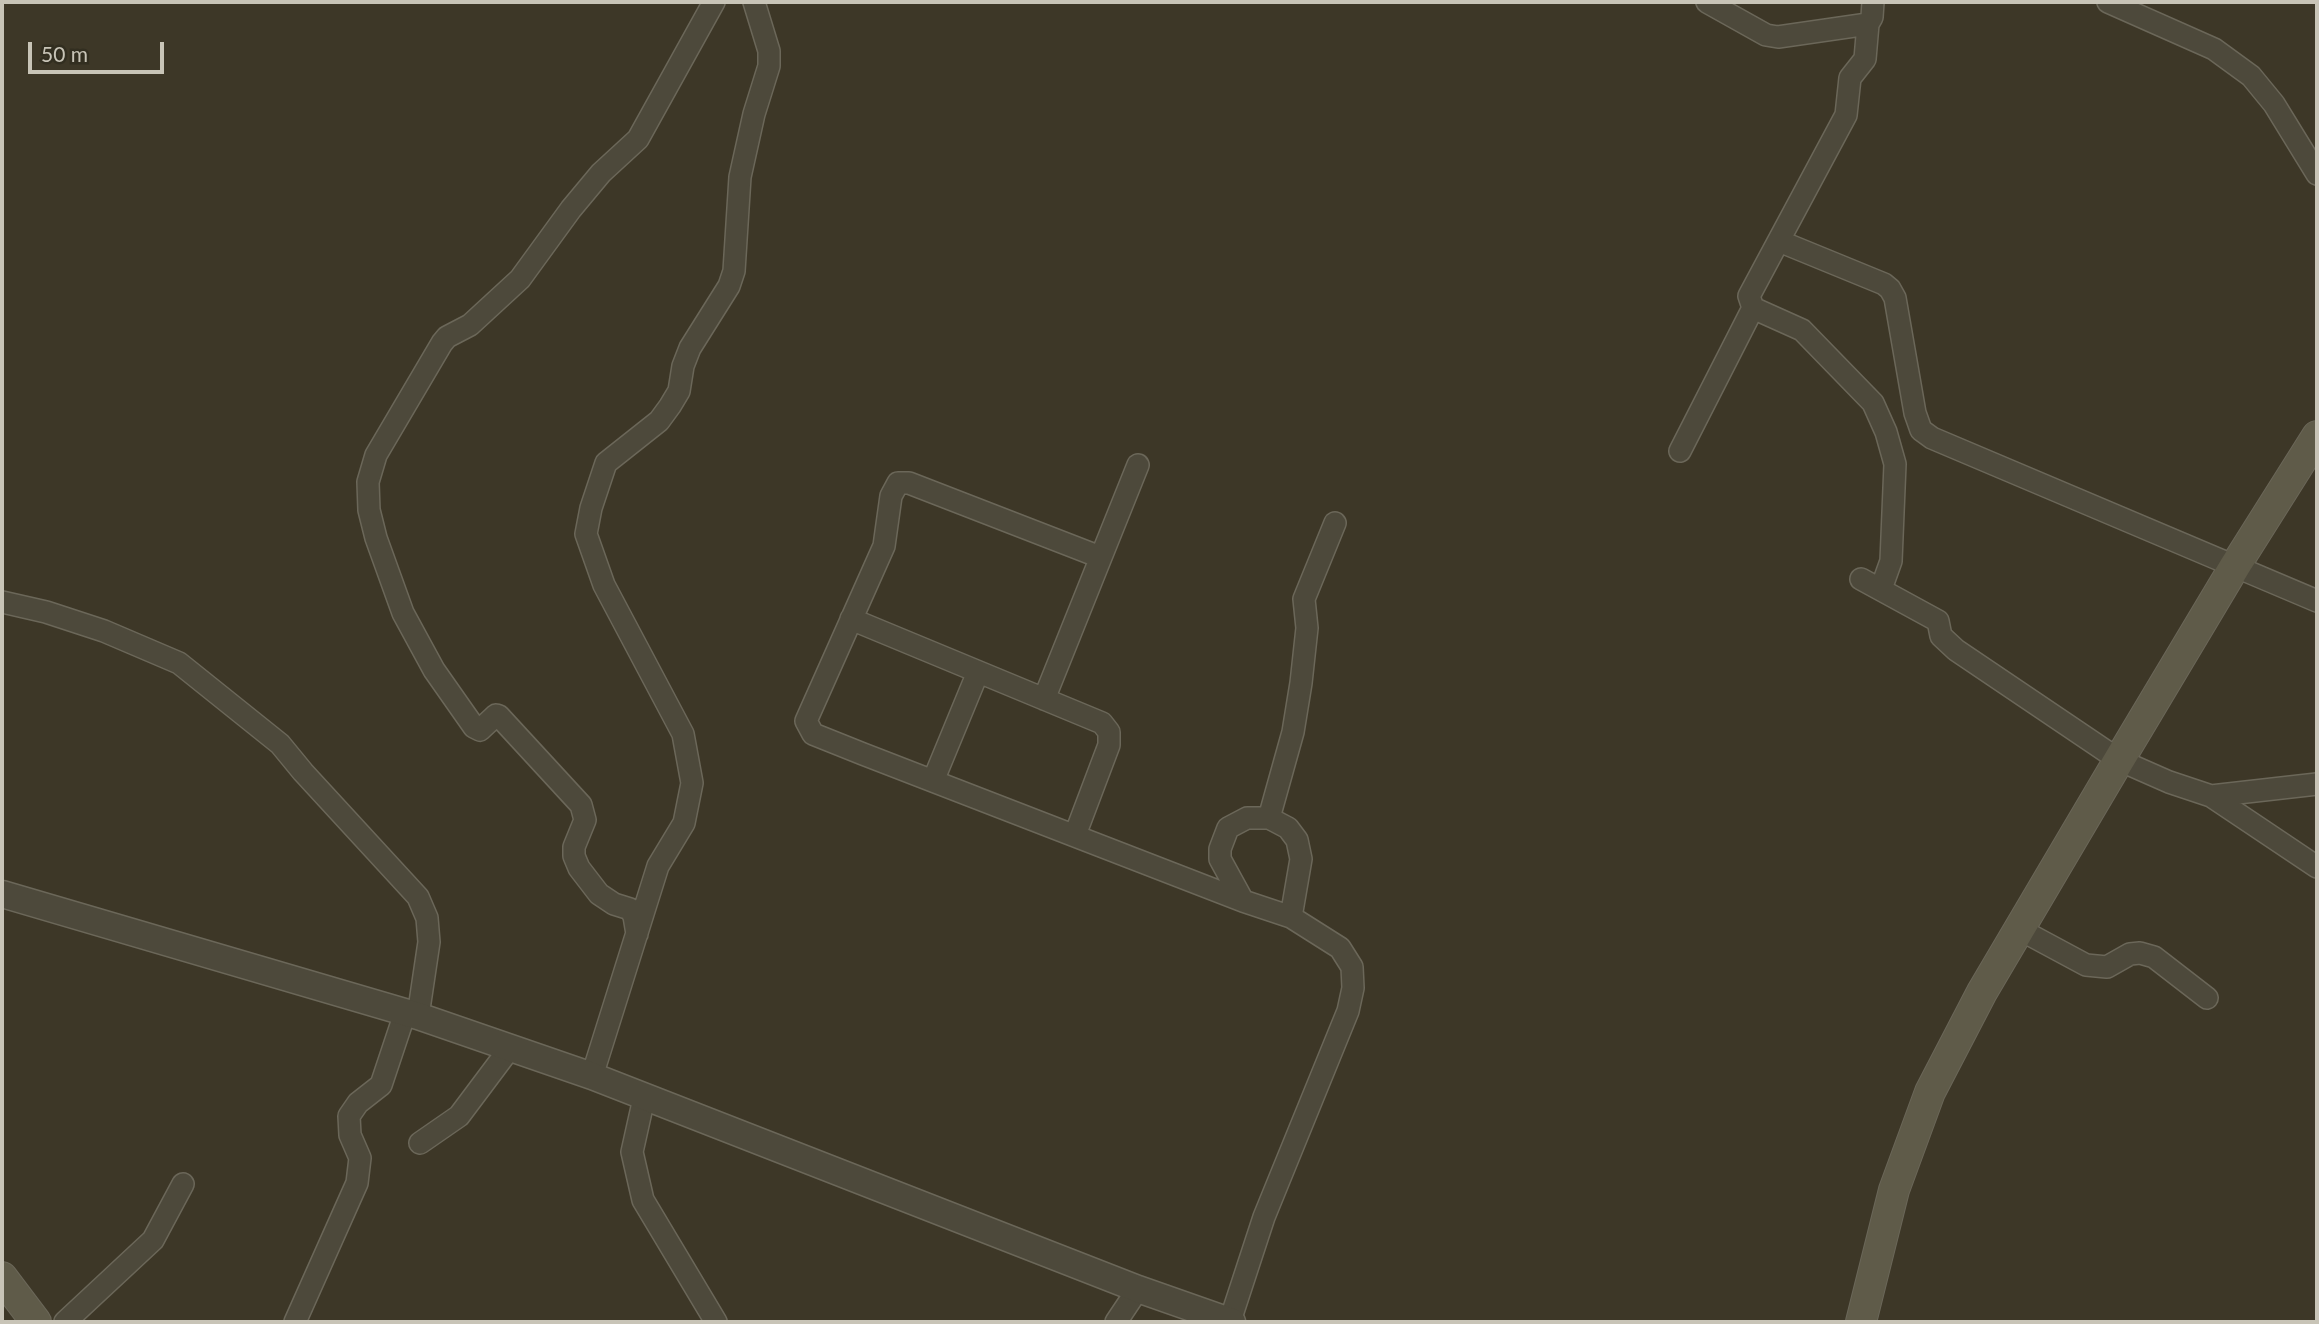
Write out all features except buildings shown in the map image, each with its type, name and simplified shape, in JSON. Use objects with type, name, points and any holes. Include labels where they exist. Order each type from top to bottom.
[{"type":"main road","points":[[1861,1322],[1894,1190],[1930,1092],[1982,992],[2019,929],[2235,566],[2317,436]]},
{"type":"main road","points":[[7,1294],[36,1322]]},
{"type":"street","points":[[637,934],[630,909],[614,904],[599,894],[579,868],[574,847],[585,820],[581,805],[499,716],[496,715],[480,730],[474,727],[434,670],[403,613],[385,563],[369,510],[368,482],[376,455],[442,343],[447,337],[470,325],[520,279],[601,173],[638,139],[714,2]]},
{"type":"street","points":[[592,1076],[658,866],[684,823],[692,783],[683,734],[604,585],[586,534],[591,508],[606,463],[659,421],[670,405],[679,391],[683,366],[690,348],[729,286],[734,271],[740,177],[754,114],[769,66],[769,51],[754,2]]},
{"type":"street","points":[[1707,2],[1766,35],[1796,35],[1868,24]]},
{"type":"street","points":[[1680,451],[1753,308],[1749,296],[1846,115],[1850,78],[1865,59],[1873,2]]},
{"type":"street","points":[[2108,2],[2214,49],[2252,76],[2274,104],[2317,174]]},
{"type":"street","points":[[1779,242],[1884,284],[1890,289],[1895,298],[1918,422],[1922,430],[1932,438],[2317,601]]},
{"type":"street","points":[[1753,308],[1802,330],[1873,403],[1886,432],[1895,464],[1891,561],[1881,589]]},
{"type":"street","points":[[1886,432],[1918,422]]},
{"type":"street","points":[[1044,699],[1138,466]]},
{"type":"street","points":[[2,894],[412,1014],[592,1076],[1138,1289],[1231,1322],[1264,1217],[1348,1011],[1353,989],[1352,967],[1340,948],[1291,917],[1243,901],[813,734],[806,721],[884,545],[891,496],[898,483],[909,483],[1100,557]]},
{"type":"street","points":[[1269,818],[1293,732],[1300,695],[1307,628],[1304,599],[1335,523]]},
{"type":"street","points":[[1861,579],[1938,621],[1941,636],[1956,650],[2119,760],[2169,782],[2211,796],[2317,867]]},
{"type":"street","points":[[2,601],[104,631],[179,663],[280,744],[418,897],[427,918],[429,942],[412,1014],[381,1085],[358,1103],[349,1116],[351,1135],[360,1158],[358,1183],[295,1322]]},
{"type":"street","points":[[851,619],[1102,723],[1109,732],[1109,746],[1075,835]]},
{"type":"street","points":[[933,781],[978,672]]},
{"type":"street","points":[[2211,796],[2317,784]]},
{"type":"street","points":[[1243,901],[1220,859],[1220,849],[1228,828],[1247,818],[1269,818],[1288,828],[1297,840],[1301,859],[1291,917]]},
{"type":"street","points":[[2019,929],[2086,965],[2107,967],[2130,954],[2140,953],[2154,957],[2207,998]]},
{"type":"street","points":[[420,1143],[459,1116],[510,1048]]},
{"type":"street","points":[[643,1098],[632,1152],[643,1200],[716,1322]]},
{"type":"street","points":[[65,1322],[153,1240],[183,1184]]},
{"type":"street","points":[[1116,1322],[1138,1289]]}]
